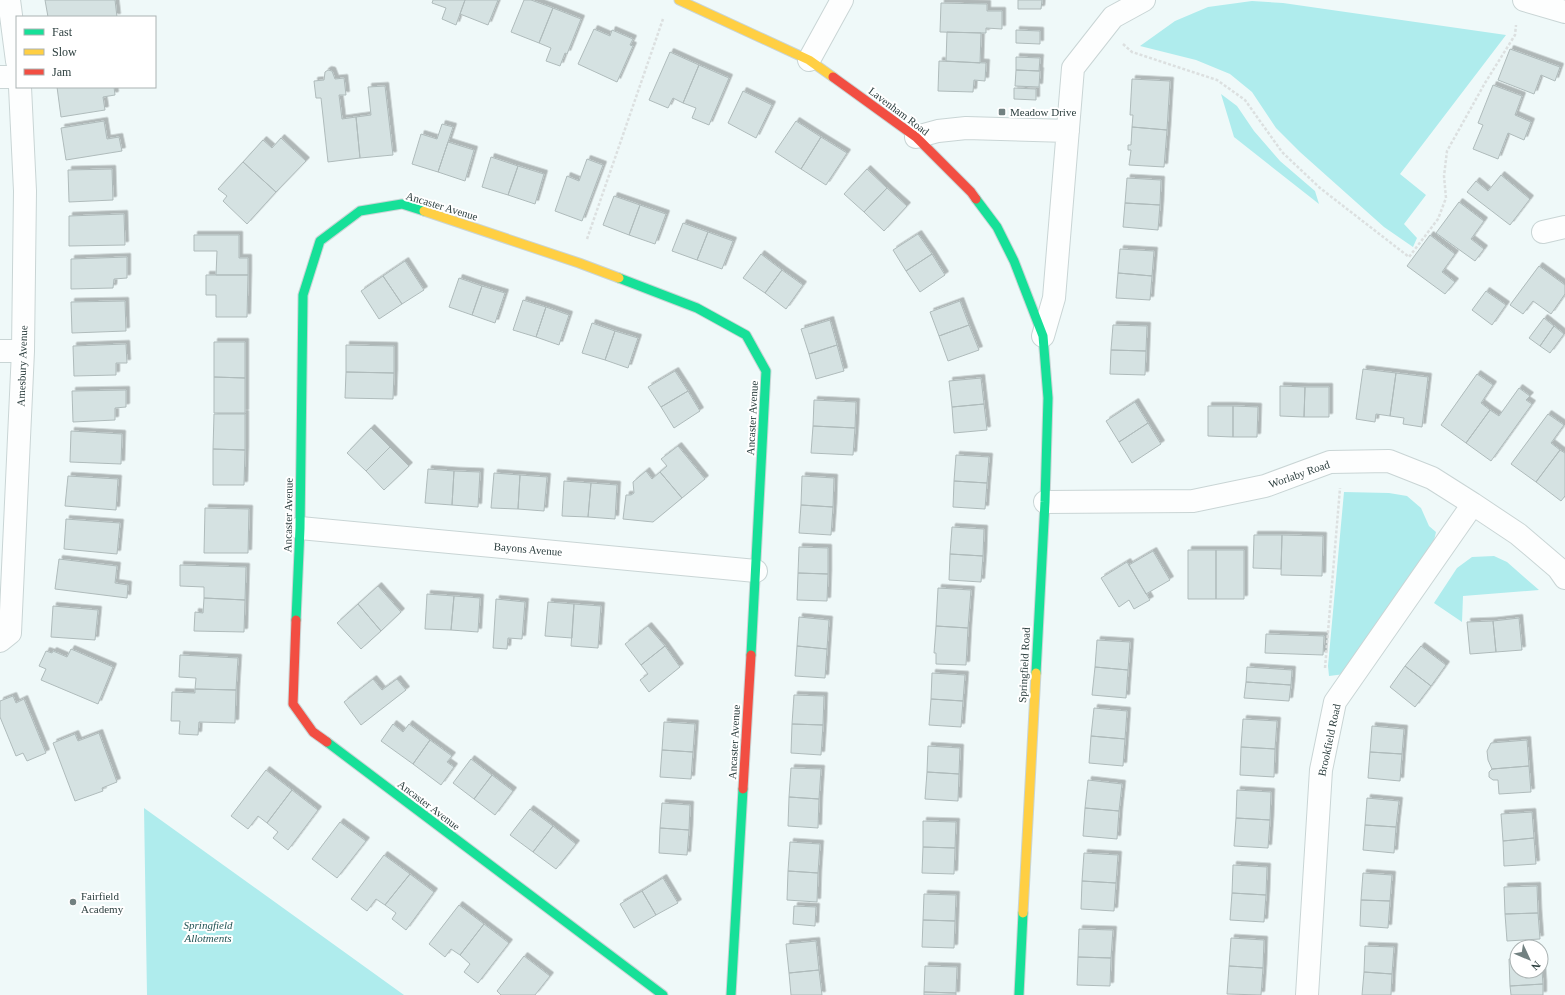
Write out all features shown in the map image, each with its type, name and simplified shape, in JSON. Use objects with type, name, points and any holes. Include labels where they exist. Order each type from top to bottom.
[{"type":"street","points":[[9,0],[16,53]]},
{"type":"street","name":"Lavenham Road","points":[[679,0],[809,60],[916,136],[971,192],[997,227],[1014,261],[1043,336]]},
{"type":"street","points":[[809,60],[842,0]]},
{"type":"street","points":[[1043,336],[1054,298],[1073,68],[1113,17],[1144,0]]},
{"type":"street","points":[[1524,0],[1565,12]]},
{"type":"street","points":[[0,77],[16,78]]},
{"type":"street","name":"Amesbury Avenue","points":[[0,641],[10,632],[23,352],[25,191],[20,88]]},
{"type":"street","points":[[916,136],[938,131],[966,128],[1068,131]]},
{"type":"street","name":"Ancaster Avenue","points":[[663,995],[313,732],[293,704],[300,528],[303,295],[320,241],[360,211],[402,204],[578,262],[697,308],[746,335],[766,371],[756,571],[731,995]]},
{"type":"street","points":[[1542,232],[1565,227]]},
{"type":"street","name":"Springfield Road","points":[[1018,995],[1045,502],[1048,398],[1043,336]]},
{"type":"street","points":[[0,351],[23,352]]},
{"type":"street","name":"Worlaby Road","points":[[1045,502],[1193,501],[1265,486],[1330,462],[1389,461],[1432,478],[1472,504],[1523,539],[1558,568],[1565,578]]},
{"type":"street","name":"Brookfield Road","points":[[1307,995],[1321,770],[1336,702],[1472,504]]},
{"type":"street","name":"Bayons Avenue","points":[[300,528],[756,571]]},
{"type":"path","points":[[578,262],[665,12]]},
{"type":"path","points":[[1104,29],[1132,52],[1217,80],[1245,100],[1282,152],[1320,188],[1409,257],[1438,219],[1446,198],[1444,176],[1447,151],[1485,83],[1515,35],[1517,21]]},
{"type":"path","points":[[1340,696],[1324,684],[1341,484]]},
{"type":"green space","points":[[1252,1],[1283,3],[1506,35],[1400,174],[1426,195],[1404,224],[1417,238],[1413,247],[1384,227],[1300,152],[1276,128],[1252,92],[1230,74],[1196,60],[1140,46],[1175,21],[1208,7]]},
{"type":"green space","points":[[1221,94],[1237,106],[1254,131],[1280,161],[1315,191],[1319,204],[1234,137]]},
{"type":"green space","points":[[1344,492],[1389,493],[1407,496],[1421,508],[1429,526],[1436,532],[1433,545],[1345,674],[1329,676],[1328,666]]},
{"type":"green space","points":[[1494,556],[1507,562],[1539,590],[1463,596],[1462,622],[1434,603],[1457,568],[1472,557]]},
{"type":"green space","name":"Springfield Allotments","points":[[144,808],[404,995],[147,995]]},
{"type":"building","points":[[45,0],[115,0],[117,16],[48,16]]},
{"type":"building","points":[[433,0],[465,0],[456,25],[442,19],[446,8],[432,3]]},
{"type":"building","points":[[465,0],[498,0],[488,25],[460,14]]},
{"type":"building","points":[[524,0],[531,0],[553,8],[539,43],[511,32]]},
{"type":"building","points":[[1018,0],[1042,0],[1041,9],[1018,9]]},
{"type":"building","points":[[941,3],[987,4],[987,11],[1002,11],[1002,29],[986,28],[986,33],[940,32]]},
{"type":"building","points":[[553,8],[581,19],[567,54],[565,53],[560,66],[546,61],[551,48],[539,43]]},
{"type":"building","points":[[594,29],[610,36],[612,30],[633,39],[630,45],[633,46],[617,82],[578,64]]},
{"type":"building","points":[[1016,30],[1040,31],[1040,44],[1016,43]]},
{"type":"building","points":[[947,32],[981,33],[980,63],[946,61]]},
{"type":"building","points":[[1510,49],[1560,67],[1555,81],[1541,75],[1534,94],[1498,80]]},
{"type":"building","points":[[670,52],[699,65],[683,103],[673,98],[668,108],[649,100]]},
{"type":"building","points":[[1016,57],[1040,58],[1039,71],[1016,70]]},
{"type":"building","points":[[939,61],[986,63],[985,81],[974,80],[973,92],[938,91]]},
{"type":"building","points":[[699,65],[729,78],[709,125],[692,118],[696,108],[683,103]]},
{"type":"building","points":[[328,70],[332,71],[335,79],[344,78],[346,95],[339,95],[342,119],[356,117],[360,158],[328,162],[321,98],[316,98],[314,81],[324,80],[325,72]]},
{"type":"building","points":[[1016,70],[1040,71],[1039,87],[1015,86]]},
{"type":"building","points":[[1132,79],[1170,81],[1167,130],[1132,127],[1133,115],[1130,115]]},
{"type":"building","points":[[1493,85],[1522,96],[1515,115],[1531,122],[1524,140],[1508,133],[1498,159],[1473,149],[1483,125],[1478,123]]},
{"type":"building","points":[[385,86],[393,155],[360,158],[356,117],[371,115],[368,87]]},
{"type":"building","points":[[57,88],[114,88],[115,95],[103,97],[105,110],[61,117]]},
{"type":"building","points":[[1014,88],[1036,89],[1036,100],[1014,99]]},
{"type":"building","points":[[743,91],[772,105],[756,138],[728,123]]},
{"type":"building","points":[[104,121],[107,139],[119,137],[122,151],[66,160],[61,128]]},
{"type":"building","points":[[796,121],[821,137],[801,169],[775,152]]},
{"type":"building","points":[[442,124],[453,127],[438,172],[412,164],[421,134],[437,139]]},
{"type":"building","points":[[1132,127],[1167,130],[1164,167],[1129,165],[1131,150],[1128,150],[1128,145],[1131,145]]},
{"type":"building","points":[[821,137],[847,153],[826,185],[801,169]]},
{"type":"building","points":[[281,138],[306,161],[276,192],[243,162],[263,140],[272,148]]},
{"type":"building","points":[[448,142],[474,150],[465,181],[438,172]]},
{"type":"building","points":[[491,157],[518,166],[508,195],[482,187]]},
{"type":"building","points":[[587,159],[603,165],[582,221],[555,211],[567,176],[579,181]]},
{"type":"building","points":[[243,162],[276,192],[247,224],[223,201],[227,196],[218,189]]},
{"type":"building","points":[[518,166],[544,174],[535,204],[508,195]]},
{"type":"building","points":[[112,169],[113,200],[69,202],[68,170]]},
{"type":"building","points":[[867,169],[887,188],[864,212],[844,194]]},
{"type":"building","points":[[1501,175],[1530,199],[1510,225],[1467,192],[1476,181],[1488,191]]},
{"type":"building","points":[[1127,178],[1161,180],[1160,205],[1125,203]]},
{"type":"building","points":[[887,188],[907,206],[884,231],[864,212]]},
{"type":"building","points":[[614,196],[640,205],[629,235],[603,225]]},
{"type":"building","points":[[1459,202],[1484,221],[1471,239],[1484,249],[1475,261],[1436,233]]},
{"type":"building","points":[[1125,203],[1160,205],[1158,230],[1123,227]]},
{"type":"building","points":[[640,205],[666,214],[655,244],[629,235]]},
{"type":"building","points":[[124,214],[125,245],[69,246],[69,216]]},
{"type":"building","points":[[683,223],[708,232],[697,260],[672,251]]},
{"type":"building","points":[[708,232],[733,241],[722,269],[697,260]]},
{"type":"building","points":[[918,234],[932,254],[906,271],[893,250]]},
{"type":"building","points":[[194,235],[239,235],[239,258],[248,258],[248,275],[216,275],[217,251],[194,251]]},
{"type":"building","points":[[1430,235],[1455,254],[1442,272],[1455,282],[1445,294],[1407,266]]},
{"type":"building","points":[[1120,249],[1154,251],[1152,276],[1118,273]]},
{"type":"building","points":[[761,254],[782,270],[765,293],[743,278]]},
{"type":"building","points":[[932,254],[945,275],[920,292],[906,271]]},
{"type":"building","points":[[127,257],[127,278],[114,279],[113,288],[71,289],[71,259]]},
{"type":"building","points":[[405,261],[424,290],[402,304],[383,276]]},
{"type":"building","points":[[1539,266],[1565,285],[1565,294],[1551,314],[1533,301],[1523,314],[1510,305]]},
{"type":"building","points":[[782,270],[803,285],[786,309],[765,293]]},
{"type":"building","points":[[1118,273],[1152,276],[1150,300],[1116,298]]},
{"type":"building","points":[[206,275],[248,275],[247,317],[216,317],[216,295],[206,295]]},
{"type":"building","points":[[383,276],[402,304],[379,319],[361,291]]},
{"type":"building","points":[[459,278],[482,286],[472,315],[449,307]]},
{"type":"building","points":[[482,286],[505,293],[495,323],[472,315]]},
{"type":"building","points":[[1486,291],[1506,305],[1492,325],[1472,310]]},
{"type":"building","points":[[523,300],[546,307],[536,337],[513,330]]},
{"type":"building","points":[[125,301],[126,331],[72,333],[71,302]]},
{"type":"building","points":[[960,301],[969,325],[939,336],[930,312]]},
{"type":"building","points":[[546,307],[569,315],[559,345],[536,337]]},
{"type":"building","points":[[1544,318],[1554,326],[1540,346],[1529,338]]},
{"type":"building","points":[[830,320],[837,345],[809,354],[801,329]]},
{"type":"building","points":[[592,323],[615,331],[605,360],[582,353]]},
{"type":"building","points":[[969,325],[979,350],[948,361],[939,336]]},
{"type":"building","points":[[1113,325],[1147,326],[1146,351],[1111,350]]},
{"type":"building","points":[[1554,326],[1564,334],[1550,353],[1540,346]]},
{"type":"building","points":[[615,331],[638,338],[628,368],[605,360]]},
{"type":"building","points":[[214,342],[245,342],[245,378],[214,377]]},
{"type":"building","points":[[126,344],[127,363],[116,363],[116,375],[74,376],[73,346]]},
{"type":"building","points":[[346,345],[394,346],[394,373],[346,372]]},
{"type":"building","points":[[837,345],[844,371],[816,379],[809,354]]},
{"type":"building","points":[[1111,350],[1146,351],[1145,375],[1110,374]]},
{"type":"building","points":[[1363,369],[1396,373],[1390,416],[1376,414],[1375,422],[1356,419]]},
{"type":"building","points":[[675,371],[688,391],[661,407],[648,387]]},
{"type":"building","points":[[346,372],[394,373],[393,399],[345,398]]},
{"type":"building","points":[[1396,373],[1428,377],[1422,427],[1403,424],[1404,418],[1390,416]]},
{"type":"building","points":[[1477,374],[1493,385],[1481,403],[1490,410],[1466,443],[1441,425]]},
{"type":"building","points":[[214,377],[245,378],[245,413],[214,413]]},
{"type":"building","points":[[981,378],[984,404],[952,407],[949,381]]},
{"type":"building","points":[[1280,386],[1305,387],[1304,417],[1280,416]]},
{"type":"building","points":[[1305,387],[1329,387],[1329,417],[1304,417]]},
{"type":"building","points":[[1519,388],[1530,396],[1526,400],[1532,404],[1491,461],[1466,443],[1490,410],[1499,416]]},
{"type":"building","points":[[126,390],[126,407],[115,408],[115,420],[73,422],[72,391]]},
{"type":"building","points":[[688,391],[700,411],[674,428],[661,407]]},
{"type":"building","points":[[814,400],[856,402],[855,428],[813,426]]},
{"type":"building","points":[[1135,402],[1148,423],[1119,442],[1106,421]]},
{"type":"building","points":[[984,404],[987,430],[954,433],[952,407]]},
{"type":"building","points":[[1208,406],[1233,406],[1233,437],[1208,436]]},
{"type":"building","points":[[1233,406],[1258,407],[1257,437],[1233,437]]},
{"type":"building","points":[[214,414],[245,414],[245,450],[213,449]]},
{"type":"building","points":[[1548,414],[1564,425],[1551,443],[1560,450],[1536,482],[1511,464]]},
{"type":"building","points":[[1148,423],[1161,444],[1132,463],[1119,442]]},
{"type":"building","points":[[813,426],[855,428],[853,455],[811,453]]},
{"type":"building","points":[[371,428],[390,447],[366,471],[347,453]]},
{"type":"building","points":[[71,431],[122,434],[121,464],[70,462]]},
{"type":"building","points":[[678,446],[705,479],[682,498],[660,472],[667,466],[661,459]]},
{"type":"building","points":[[390,447],[409,466],[384,490],[366,471]]},
{"type":"building","points":[[213,449],[245,450],[244,485],[213,485]]},
{"type":"building","points":[[1560,450],[1565,453],[1565,496],[1561,501],[1536,482]]},
{"type":"building","points":[[956,455],[989,457],[987,483],[954,481]]},
{"type":"building","points":[[428,469],[454,471],[452,505],[425,503]]},
{"type":"building","points":[[454,471],[480,472],[478,507],[452,505]]},
{"type":"building","points":[[646,471],[652,479],[660,472],[682,498],[653,522],[623,519],[626,495],[631,495],[634,493],[633,482]]},
{"type":"building","points":[[494,473],[520,475],[518,509],[491,508]]},
{"type":"building","points":[[520,475],[547,477],[544,511],[518,509]]},
{"type":"building","points":[[68,476],[118,479],[116,510],[65,506]]},
{"type":"building","points":[[802,476],[834,478],[833,507],[801,505]]},
{"type":"building","points":[[564,481],[591,483],[588,517],[562,516]]},
{"type":"building","points":[[954,481],[987,483],[985,509],[953,507]]},
{"type":"building","points":[[591,483],[617,485],[615,519],[588,517]]},
{"type":"building","points":[[801,505],[833,507],[831,535],[799,533]]},
{"type":"building","points":[[205,508],[249,509],[248,553],[204,553]]},
{"type":"building","points":[[66,519],[120,523],[117,554],[64,549]]},
{"type":"building","points":[[952,527],[984,529],[983,556],[950,554]]},
{"type":"building","points":[[1254,535],[1282,535],[1281,569],[1253,568]]},
{"type":"building","points":[[1282,535],[1323,536],[1322,576],[1281,575]]},
{"type":"building","points":[[799,547],[828,548],[828,574],[798,573]]},
{"type":"building","points":[[1188,550],[1216,550],[1216,599],[1188,599]]},
{"type":"building","points":[[1216,550],[1244,550],[1244,599],[1216,599]]},
{"type":"building","points":[[1153,551],[1170,580],[1146,594],[1129,565]]},
{"type":"building","points":[[950,554],[983,556],[981,582],[949,580]]},
{"type":"building","points":[[59,559],[117,566],[115,583],[128,585],[127,598],[55,589]]},
{"type":"building","points":[[1127,562],[1150,600],[1134,609],[1129,600],[1119,607],[1101,578]]},
{"type":"building","points":[[180,565],[246,567],[245,600],[204,598],[204,587],[180,586]]},
{"type":"building","points":[[798,573],[828,574],[827,601],[797,600]]},
{"type":"building","points":[[378,586],[401,612],[381,631],[358,604]]},
{"type":"building","points":[[938,588],[971,590],[968,628],[936,626]]},
{"type":"building","points":[[427,594],[454,596],[451,630],[425,629]]},
{"type":"building","points":[[454,596],[480,598],[478,632],[451,630]]},
{"type":"building","points":[[204,598],[245,600],[244,632],[194,631],[195,612],[203,613]]},
{"type":"building","points":[[496,599],[525,602],[522,639],[508,638],[507,649],[493,648]]},
{"type":"building","points":[[548,602],[574,604],[572,638],[545,636]]},
{"type":"building","points":[[358,604],[381,631],[361,649],[337,623]]},
{"type":"building","points":[[574,604],[601,606],[598,648],[571,646]]},
{"type":"building","points":[[53,606],[98,610],[95,640],[51,637]]},
{"type":"building","points":[[799,617],[829,620],[827,649],[797,646]]},
{"type":"building","points":[[1519,618],[1522,650],[1496,652],[1493,621]]},
{"type":"building","points":[[1493,621],[1496,652],[1470,654],[1467,622]]},
{"type":"building","points":[[648,626],[665,646],[641,665],[625,644]]},
{"type":"building","points":[[936,626],[968,628],[966,665],[936,664],[936,653],[934,653]]},
{"type":"building","points":[[1266,634],[1324,636],[1323,655],[1265,653]]},
{"type":"building","points":[[1097,640],[1130,642],[1128,670],[1095,667]]},
{"type":"building","points":[[665,646],[680,667],[649,692],[640,680],[648,674],[641,665]]},
{"type":"building","points":[[797,646],[827,649],[825,678],[795,676]]},
{"type":"building","points":[[1421,646],[1446,665],[1431,686],[1405,666]]},
{"type":"building","points":[[71,649],[113,667],[98,704],[41,680],[46,669],[39,666],[46,651],[52,653],[53,651],[67,657]]},
{"type":"building","points":[[180,655],[238,658],[236,690],[195,689],[196,678],[179,677]]},
{"type":"building","points":[[1405,666],[1431,686],[1415,707],[1390,687]]},
{"type":"building","points":[[1095,667],[1128,670],[1126,698],[1092,695]]},
{"type":"building","points":[[1247,667],[1292,670],[1291,685],[1246,682]]},
{"type":"building","points":[[932,673],[965,675],[963,701],[931,699]]},
{"type":"building","points":[[373,679],[382,690],[397,679],[406,690],[361,725],[344,702]]},
{"type":"building","points":[[1246,682],[1291,685],[1289,701],[1244,698]]},
{"type":"building","points":[[195,689],[236,690],[235,723],[199,722],[198,735],[179,734],[180,721],[171,721],[172,692],[195,693]]},
{"type":"building","points":[[794,695],[824,696],[823,725],[792,724]]},
{"type":"building","points":[[13,696],[16,703],[24,699],[46,753],[27,761],[23,753],[16,756],[0,717],[0,701]]},
{"type":"building","points":[[931,699],[963,701],[961,727],[929,725]]},
{"type":"building","points":[[1094,708],[1127,711],[1125,739],[1091,736]]},
{"type":"building","points":[[1243,719],[1277,721],[1275,749],[1241,747]]},
{"type":"building","points":[[664,722],[695,724],[693,752],[662,750]]},
{"type":"building","points":[[393,724],[403,732],[409,724],[430,740],[413,764],[381,741]]},
{"type":"building","points":[[792,724],[823,725],[821,755],[791,753]]},
{"type":"building","points":[[1372,726],[1404,729],[1402,754],[1370,752]]},
{"type":"building","points":[[99,733],[117,782],[102,788],[103,791],[75,801],[53,743],[75,734],[78,741]]},
{"type":"building","points":[[1091,736],[1125,739],[1123,766],[1089,763]]},
{"type":"building","points":[[430,740],[452,756],[447,762],[454,767],[441,785],[413,764]]},
{"type":"building","points":[[1527,740],[1529,766],[1492,769],[1488,760],[1487,751],[1491,743]]},
{"type":"building","points":[[928,746],[960,748],[959,774],[927,772]]},
{"type":"building","points":[[1241,747],[1275,749],[1274,777],[1240,775]]},
{"type":"building","points":[[662,750],[693,752],[691,779],[660,777]]},
{"type":"building","points":[[1370,752],[1402,754],[1400,781],[1368,778]]},
{"type":"building","points":[[471,759],[492,775],[474,799],[453,783]]},
{"type":"building","points":[[1529,766],[1531,792],[1499,794],[1498,780],[1493,780],[1489,777],[1489,772],[1492,769]]},
{"type":"building","points":[[791,768],[821,769],[819,799],[789,797]]},
{"type":"building","points":[[266,770],[292,790],[267,823],[258,816],[248,829],[231,816]]},
{"type":"building","points":[[927,772],[959,774],[958,801],[925,799]]},
{"type":"building","points":[[492,775],[513,791],[495,815],[474,799]]},
{"type":"building","points":[[1088,780],[1122,784],[1119,811],[1085,808]]},
{"type":"building","points":[[292,790],[318,810],[288,850],[273,838],[278,832],[267,823]]},
{"type":"building","points":[[1237,790],[1271,792],[1270,820],[1236,818]]},
{"type":"building","points":[[789,797],[819,799],[818,828],[788,826]]},
{"type":"building","points":[[1367,798],[1399,801],[1396,827],[1365,825]]},
{"type":"building","points":[[662,803],[690,805],[689,830],[660,828]]},
{"type":"building","points":[[1085,808],[1119,811],[1117,839],[1083,836]]},
{"type":"building","points":[[530,809],[553,826],[533,852],[510,835]]},
{"type":"building","points":[[1532,812],[1534,838],[1503,841],[1501,814]]},
{"type":"building","points":[[1236,818],[1270,820],[1268,848],[1234,846]]},
{"type":"building","points":[[923,821],[956,822],[955,848],[923,847]]},
{"type":"building","points":[[340,822],[366,841],[337,878],[312,859]]},
{"type":"building","points":[[1365,825],[1396,827],[1394,853],[1363,850]]},
{"type":"building","points":[[553,826],[576,844],[556,869],[533,852]]},
{"type":"building","points":[[660,828],[689,830],[687,855],[659,853]]},
{"type":"building","points":[[1534,838],[1536,864],[1504,866],[1503,841]]},
{"type":"building","points":[[790,842],[820,844],[818,873],[788,871]]},
{"type":"building","points":[[923,847],[955,848],[954,874],[922,873]]},
{"type":"building","points":[[1084,853],[1118,855],[1116,883],[1082,881]]},
{"type":"building","points":[[384,855],[410,874],[385,905],[376,899],[367,911],[351,899]]},
{"type":"building","points":[[1233,865],[1267,867],[1266,895],[1232,893]]},
{"type":"building","points":[[788,871],[818,873],[817,902],[787,900]]},
{"type":"building","points":[[1363,873],[1392,875],[1390,901],[1361,900]]},
{"type":"building","points":[[410,874],[434,892],[406,930],[392,919],[396,913],[385,905]]},
{"type":"building","points":[[663,878],[678,903],[656,915],[642,891]]},
{"type":"building","points":[[1082,881],[1116,883],[1114,911],[1081,909]]},
{"type":"building","points":[[1537,886],[1538,913],[1505,914],[1504,887]]},
{"type":"building","points":[[642,891],[656,915],[634,928],[620,904]]},
{"type":"building","points":[[1232,893],[1266,895],[1264,922],[1230,920]]},
{"type":"building","points":[[924,894],[956,895],[955,921],[923,920]]},
{"type":"building","points":[[1361,900],[1390,901],[1388,928],[1360,926]]},
{"type":"building","points":[[459,905],[484,924],[460,955],[451,949],[445,957],[429,944]]},
{"type":"building","points":[[794,906],[816,907],[815,926],[793,924]]},
{"type":"building","points":[[1538,913],[1540,939],[1509,939],[1509,941],[1507,941],[1505,914]]},
{"type":"building","points":[[923,920],[955,921],[954,948],[922,947]]},
{"type":"building","points":[[484,924],[509,943],[478,983],[464,972],[470,964],[460,955]]},
{"type":"building","points":[[1079,929],[1113,930],[1111,958],[1078,957]]},
{"type":"building","points":[[1231,938],[1264,940],[1263,968],[1229,966]]},
{"type":"building","points":[[816,941],[819,970],[789,973],[786,944]]},
{"type":"building","points":[[1365,946],[1394,947],[1392,974],[1364,972]]},
{"type":"building","points":[[524,956],[550,976],[535,995],[501,995],[497,991]]},
{"type":"building","points":[[1078,957],[1111,958],[1110,986],[1077,985]]},
{"type":"building","points":[[925,966],[957,967],[956,993],[924,992]]},
{"type":"building","points":[[1229,966],[1263,968],[1261,995],[1227,994]]},
{"type":"building","points":[[819,970],[822,995],[791,995],[789,973]]},
{"type":"building","points":[[1364,972],[1392,974],[1391,995],[1362,995]]},
{"type":"building","points":[[1510,979],[1543,979],[1543,984],[1510,986]]},
{"type":"building","points":[[1543,984],[1543,995],[1511,995],[1510,986]]},
{"type":"building","points":[[924,992],[956,993],[956,995],[924,995]]},
{"type":"traffic: fast","points":[[976,199],[997,227],[1014,261],[1043,336],[1048,398],[1045,502],[1036,673]]},
{"type":"traffic: fast","points":[[296,620],[300,528],[303,295],[320,241],[360,211],[402,204],[424,211]]},
{"type":"traffic: fast","points":[[619,278],[697,308],[746,335],[766,371],[751,655]]},
{"type":"traffic: fast","points":[[327,742],[663,995]]},
{"type":"traffic: fast","points":[[731,995],[743,789]]},
{"type":"traffic: fast","points":[[1019,995],[1023,913]]},
{"type":"traffic: slow","points":[[679,0],[809,60],[833,77]]},
{"type":"traffic: slow","points":[[424,211],[619,278]]},
{"type":"traffic: slow","points":[[1023,913],[1036,673]]},
{"type":"traffic: jam","points":[[833,77],[916,137],[971,192],[976,199]]},
{"type":"traffic: jam","points":[[296,620],[293,704],[313,732],[327,742]]},
{"type":"traffic: jam","points":[[743,789],[751,655]]},
{"type":"place","name":"Meadow Drive","points":[[1002,112]]},
{"type":"place","name":"Fairfield Academy","points":[[73,902]]}]
